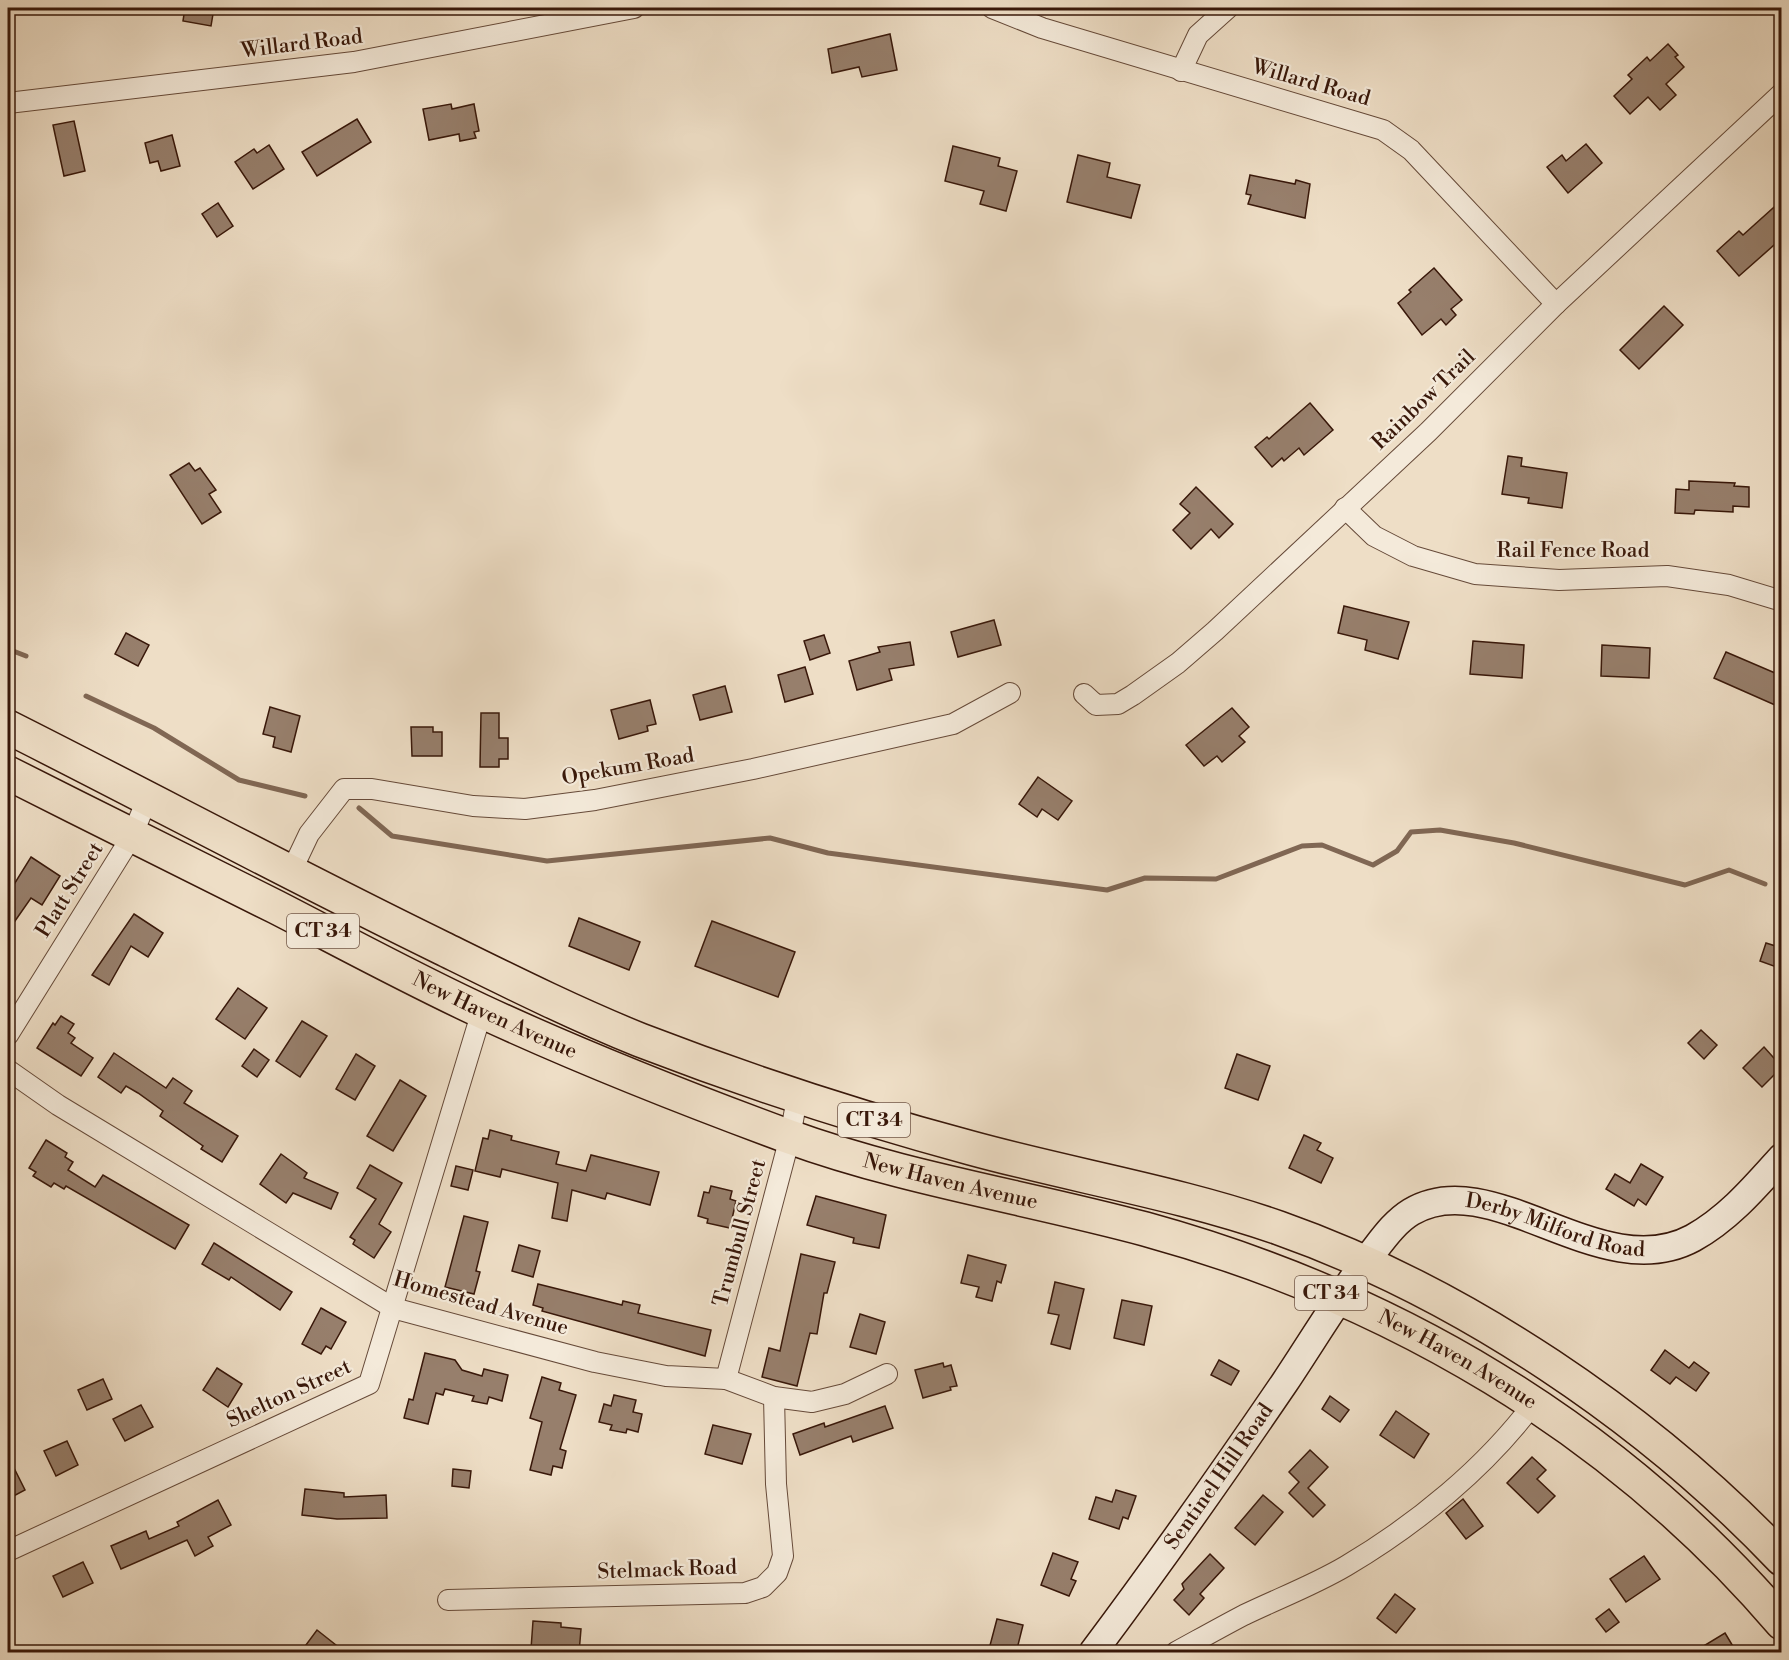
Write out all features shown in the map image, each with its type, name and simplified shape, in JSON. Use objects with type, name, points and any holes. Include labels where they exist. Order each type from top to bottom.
[{"type":"highway","name":"New Haven Avenue","points":[[8,727],[148,797],[291,874],[488,970],[635,1038],[797,1098],[971,1148],[1218,1209],[1278,1228],[1365,1262],[1428,1292],[1566,1376],[1678,1459],[1782,1559]]},
{"type":"highway","name":"New Haven Avenue","points":[[8,773],[482,1011],[619,1070],[790,1137],[852,1156],[1148,1230],[1249,1261],[1338,1296],[1447,1349],[1534,1403],[1592,1444],[1647,1488],[1706,1542],[1782,1623]]},
{"type":"main road","name":"Derby Milford Road","points":[[1338,1296],[1384,1237],[1410,1213],[1443,1201],[1469,1201],[1495,1208],[1606,1246],[1633,1249],[1666,1248],[1692,1239],[1720,1220],[1750,1193],[1782,1157]]},
{"type":"main road","name":"Sentinel Hill Road","points":[[1093,1653],[1281,1388],[1338,1296]]},
{"type":"street","name":"Willard Road","points":[[8,103],[354,62],[634,8]]},
{"type":"street","name":"Willard Road","points":[[992,8],[1042,28],[1383,130],[1411,150],[1556,304]]},
{"type":"street","points":[[1181,71],[1198,35],[1228,8]]},
{"type":"street","name":"Rainbow Trail","points":[[1084,694],[1096,705],[1118,704],[1178,663],[1428,432],[1556,304],[1782,93]]},
{"type":"street","name":"Rail Fence Road","points":[[1345,508],[1374,536],[1413,556],[1475,574],[1559,580],[1666,576],[1729,585],[1782,601]]},
{"type":"street","name":"Opekum Road","points":[[291,874],[309,834],[344,789],[372,789],[473,806],[525,809],[595,800],[753,769],[953,724],[1010,693]]},
{"type":"street","name":"Platt Street","points":[[8,1035],[132,836],[148,797]]},
{"type":"street","name":"Shelton Street","points":[[8,1551],[369,1384],[482,1011]]},
{"type":"street","name":"Homestead Avenue","points":[[8,1070],[58,1105],[393,1308],[596,1362],[666,1376],[726,1379],[774,1397],[812,1402],[845,1394],[887,1374]]},
{"type":"street","name":"Trumbull Street","points":[[726,1379],[790,1137],[797,1098]]},
{"type":"street","name":"Stelmack Road","points":[[448,1600],[745,1593],[763,1587],[777,1573],[783,1556],[776,1484],[774,1397]]},
{"type":"street","points":[[1176,1653],[1242,1616],[1345,1567],[1390,1537],[1441,1499],[1497,1447],[1534,1403]]},
{"type":"building","points":[[185,8],[214,8],[211,26],[183,21]]},
{"type":"building","points":[[890,34],[897,70],[862,77],[859,67],[832,73],[828,49]]},
{"type":"building","points":[[1668,44],[1678,55],[1675,57],[1684,67],[1666,84],[1676,95],[1660,110],[1648,97],[1630,114],[1614,96],[1632,79],[1628,75],[1647,57],[1650,61]]},
{"type":"building","points":[[451,104],[452,109],[474,104],[479,131],[474,132],[476,138],[460,141],[459,134],[429,140],[423,109]]},
{"type":"building","points":[[357,119],[371,142],[317,176],[302,152]]},
{"type":"building","points":[[74,121],[85,171],[64,176],[53,125]]},
{"type":"building","points":[[172,135],[180,166],[161,171],[158,161],[150,163],[145,143]]},
{"type":"building","points":[[1586,144],[1602,163],[1568,193],[1547,167],[1562,155],[1566,161]]},
{"type":"building","points":[[269,145],[284,169],[253,189],[235,162],[254,149],[257,153]]},
{"type":"building","points":[[953,146],[1000,158],[998,166],[1017,171],[1006,211],[980,204],[984,191],[945,181]]},
{"type":"building","points":[[1078,155],[1110,163],[1107,177],[1140,185],[1131,218],[1067,202]]},
{"type":"building","points":[[1250,175],[1295,184],[1296,180],[1310,184],[1305,218],[1248,204],[1251,195],[1246,194]]},
{"type":"building","points":[[1782,200],[1782,223],[1775,229],[1782,238],[1739,276],[1717,251],[1739,231],[1743,235]]},
{"type":"building","points":[[218,203],[233,226],[217,237],[202,214]]},
{"type":"building","points":[[1434,268],[1462,300],[1451,309],[1456,315],[1446,325],[1441,319],[1422,335],[1398,303]]},
{"type":"building","points":[[1664,306],[1683,325],[1639,369],[1620,350]]},
{"type":"building","points":[[1310,403],[1333,430],[1304,455],[1299,448],[1284,461],[1282,458],[1272,467],[1255,447],[1267,437],[1269,439]]},
{"type":"building","points":[[1508,456],[1522,458],[1521,466],[1567,473],[1562,508],[1528,503],[1529,498],[1502,494]]},
{"type":"building","points":[[189,463],[195,471],[200,468],[216,490],[209,494],[221,512],[202,524],[170,475]]},
{"type":"building","points":[[1689,481],[1735,483],[1734,486],[1749,487],[1749,507],[1733,506],[1733,512],[1695,510],[1694,514],[1675,513],[1676,489],[1689,490]]},
{"type":"building","points":[[1196,487],[1233,524],[1219,538],[1211,529],[1191,549],[1173,530],[1190,513],[1180,504]]},
{"type":"building","points":[[1344,606],[1409,622],[1398,659],[1365,650],[1367,640],[1338,633]]},
{"type":"building","points":[[994,620],[1001,645],[958,657],[951,632]]},
{"type":"building","points":[[126,633],[149,645],[138,666],[115,654]]},
{"type":"building","points":[[824,635],[830,653],[810,660],[804,641]]},
{"type":"building","points":[[1473,641],[1524,645],[1522,678],[1470,674]]},
{"type":"building","points":[[910,642],[914,665],[889,669],[892,680],[857,690],[849,661],[880,652],[878,647]]},
{"type":"building","points":[[1602,645],[1650,648],[1649,678],[1601,676]]},
{"type":"building","points":[[1726,652],[1782,676],[1782,690],[1775,705],[1714,678]]},
{"type":"building","points":[[805,667],[813,694],[785,702],[778,675]]},
{"type":"building","points":[[725,686],[732,712],[700,720],[693,695]]},
{"type":"building","points":[[650,700],[656,724],[647,726],[648,731],[619,739],[611,710]]},
{"type":"building","points":[[270,707],[300,716],[291,752],[273,747],[275,737],[263,734]]},
{"type":"building","points":[[1232,708],[1249,727],[1239,736],[1245,742],[1222,762],[1217,756],[1204,766],[1186,745]]},
{"type":"building","points":[[481,713],[499,713],[499,738],[508,738],[508,759],[499,759],[499,767],[480,767]]},
{"type":"building","points":[[411,727],[433,727],[433,732],[442,732],[442,756],[412,756]]},
{"type":"building","points":[[1038,777],[1072,801],[1058,820],[1042,809],[1037,817],[1019,804]]},
{"type":"building","points":[[31,857],[60,876],[42,905],[31,898],[8,931],[8,894]]},
{"type":"building","points":[[134,914],[163,933],[148,957],[131,946],[109,985],[92,975]]},
{"type":"building","points":[[579,918],[640,942],[629,970],[569,946]]},
{"type":"building","points":[[712,921],[795,952],[778,997],[695,966]]},
{"type":"building","points":[[1766,943],[1782,948],[1782,969],[1760,961]]},
{"type":"building","points":[[238,988],[267,1008],[245,1039],[216,1019]]},
{"type":"building","points":[[61,1016],[74,1024],[68,1033],[75,1038],[71,1043],[93,1058],[81,1076],[37,1048],[53,1023],[55,1025]]},
{"type":"building","points":[[302,1021],[327,1036],[300,1077],[276,1061]]},
{"type":"building","points":[[1701,1030],[1717,1045],[1704,1059],[1688,1043]]},
{"type":"building","points":[[1764,1047],[1782,1067],[1762,1087],[1743,1068]]},
{"type":"building","points":[[254,1049],[269,1060],[257,1077],[242,1066]]},
{"type":"building","points":[[114,1053],[166,1088],[173,1078],[192,1091],[184,1103],[238,1136],[222,1162],[201,1149],[203,1146],[160,1116],[163,1111],[138,1093],[126,1086],[121,1093],[98,1077]]},
{"type":"building","points":[[356,1054],[375,1066],[355,1100],[336,1089]]},
{"type":"building","points":[[1237,1054],[1270,1066],[1258,1100],[1225,1088]]},
{"type":"building","points":[[400,1080],[426,1096],[393,1151],[367,1136]]},
{"type":"building","points":[[490,1130],[512,1136],[511,1140],[559,1152],[556,1164],[586,1171],[591,1155],[659,1172],[650,1205],[607,1193],[605,1199],[572,1190],[567,1221],[552,1218],[558,1183],[502,1169],[500,1177],[475,1171],[483,1138],[488,1139]]},
{"type":"building","points":[[1304,1135],[1321,1143],[1317,1150],[1333,1158],[1321,1183],[1289,1168]]},
{"type":"building","points":[[46,1140],[67,1153],[65,1157],[73,1162],[68,1170],[95,1187],[103,1175],[189,1225],[175,1249],[66,1186],[64,1189],[54,1183],[51,1187],[33,1176],[36,1172],[29,1168]]},
{"type":"building","points":[[281,1154],[307,1173],[304,1178],[338,1193],[331,1209],[293,1193],[286,1203],[260,1184]]},
{"type":"building","points":[[1641,1164],[1663,1177],[1646,1205],[1638,1199],[1634,1206],[1606,1189],[1615,1174],[1630,1183]]},
{"type":"building","points":[[370,1165],[402,1183],[379,1224],[391,1232],[374,1258],[353,1244],[355,1240],[350,1237],[376,1199],[357,1188]]},
{"type":"building","points":[[456,1166],[473,1170],[468,1190],[451,1186]]},
{"type":"building","points":[[711,1186],[732,1191],[730,1199],[736,1201],[730,1228],[707,1223],[708,1219],[698,1216],[704,1192],[709,1193]]},
{"type":"building","points":[[816,1196],[886,1215],[879,1248],[853,1243],[854,1238],[807,1225]]},
{"type":"building","points":[[464,1216],[488,1222],[476,1271],[480,1272],[474,1294],[445,1287]]},
{"type":"building","points":[[214,1243],[292,1292],[280,1310],[231,1277],[229,1280],[202,1264]]},
{"type":"building","points":[[519,1245],[540,1251],[533,1277],[512,1271]]},
{"type":"building","points":[[801,1254],[835,1262],[827,1293],[824,1293],[817,1334],[810,1333],[797,1386],[762,1377],[769,1348],[780,1351]]},
{"type":"building","points":[[968,1255],[1006,1265],[1001,1283],[997,1281],[992,1301],[976,1297],[979,1287],[961,1283]]},
{"type":"building","points":[[1055,1282],[1084,1289],[1070,1349],[1051,1344],[1059,1315],[1048,1313]]},
{"type":"building","points":[[538,1284],[622,1305],[623,1301],[640,1305],[638,1313],[711,1330],[705,1356],[542,1311],[543,1308],[533,1305]]},
{"type":"building","points":[[1122,1300],[1152,1306],[1144,1345],[1114,1338]]},
{"type":"building","points":[[321,1308],[346,1322],[331,1349],[326,1346],[321,1354],[302,1344]]},
{"type":"building","points":[[860,1314],[885,1322],[876,1354],[850,1347]]},
{"type":"building","points":[[1665,1350],[1689,1368],[1694,1362],[1709,1373],[1696,1391],[1676,1377],[1670,1384],[1651,1370]]},
{"type":"building","points":[[425,1353],[455,1360],[462,1370],[482,1376],[484,1369],[508,1375],[502,1401],[489,1397],[487,1404],[472,1401],[474,1396],[445,1389],[443,1395],[436,1393],[428,1424],[404,1418],[409,1399],[413,1400]]},
{"type":"building","points":[[1219,1360],[1239,1371],[1231,1385],[1211,1375]]},
{"type":"building","points":[[943,1363],[944,1367],[951,1365],[957,1386],[923,1398],[915,1370]]},
{"type":"building","points":[[217,1368],[242,1384],[228,1407],[203,1390]]},
{"type":"building","points":[[542,1377],[561,1383],[559,1390],[576,1395],[560,1449],[566,1451],[562,1468],[553,1466],[551,1475],[530,1470],[542,1422],[530,1418]]},
{"type":"building","points":[[103,1379],[112,1399],[87,1410],[78,1390]]},
{"type":"building","points":[[614,1395],[636,1400],[633,1412],[642,1414],[638,1432],[627,1429],[626,1433],[610,1430],[612,1425],[599,1422],[604,1404],[611,1406]]},
{"type":"building","points":[[1330,1396],[1349,1410],[1340,1422],[1322,1409]]},
{"type":"building","points":[[141,1405],[153,1427],[125,1441],[113,1419]]},
{"type":"building","points":[[885,1406],[893,1428],[853,1442],[851,1436],[800,1455],[793,1434],[824,1423],[825,1427]]},
{"type":"building","points":[[1396,1411],[1429,1434],[1414,1458],[1380,1435]]},
{"type":"building","points":[[713,1425],[751,1434],[742,1464],[705,1454]]},
{"type":"building","points":[[67,1441],[78,1465],[56,1476],[44,1451]]},
{"type":"building","points":[[1310,1450],[1328,1467],[1308,1488],[1325,1505],[1313,1517],[1289,1493],[1299,1482],[1289,1472]]},
{"type":"building","points":[[8,1456],[25,1490],[8,1499]]},
{"type":"building","points":[[1532,1457],[1546,1470],[1537,1479],[1555,1496],[1538,1513],[1507,1483]]},
{"type":"building","points":[[453,1469],[471,1471],[469,1488],[452,1486]]},
{"type":"building","points":[[305,1489],[344,1493],[344,1497],[386,1495],[387,1518],[337,1519],[302,1515]]},
{"type":"building","points":[[1116,1490],[1136,1496],[1128,1519],[1123,1517],[1119,1529],[1089,1519],[1096,1497],[1112,1502]]},
{"type":"building","points":[[1263,1495],[1283,1512],[1255,1545],[1235,1528]]},
{"type":"building","points":[[1463,1499],[1483,1526],[1466,1539],[1446,1513]]},
{"type":"building","points":[[218,1500],[231,1525],[208,1537],[213,1546],[195,1556],[187,1540],[121,1569],[111,1546],[146,1531],[149,1539],[179,1526],[177,1522]]},
{"type":"building","points":[[1053,1553],[1078,1562],[1071,1579],[1076,1581],[1069,1596],[1041,1585]]},
{"type":"building","points":[[1210,1554],[1224,1568],[1200,1594],[1204,1598],[1189,1615],[1174,1600],[1184,1589],[1182,1584]]},
{"type":"building","points":[[1644,1556],[1660,1579],[1626,1602],[1610,1579]]},
{"type":"building","points":[[83,1562],[93,1583],[63,1597],[53,1576]]},
{"type":"building","points":[[1395,1594],[1415,1609],[1396,1633],[1377,1618]]},
{"type":"building","points":[[1609,1609],[1619,1622],[1606,1632],[1596,1619]]},
{"type":"building","points":[[997,1619],[1023,1625],[1016,1653],[988,1653]]},
{"type":"building","points":[[533,1621],[561,1623],[561,1627],[581,1629],[579,1653],[531,1649]]},
{"type":"building","points":[[317,1630],[346,1653],[300,1653]]},
{"type":"building","points":[[1725,1633],[1737,1653],[1692,1653]]},
{"type":"waterway","points":[[8,649],[26,656]]},
{"type":"waterway","points":[[86,696],[154,728],[239,780],[305,796]]},
{"type":"waterway","points":[[359,808],[392,836],[547,861],[770,838],[828,853],[1107,890],[1145,878],[1216,879],[1302,846],[1322,845],[1373,865],[1397,851],[1411,832],[1440,830],[1514,843],[1685,885],[1729,870],[1765,884]]}]
